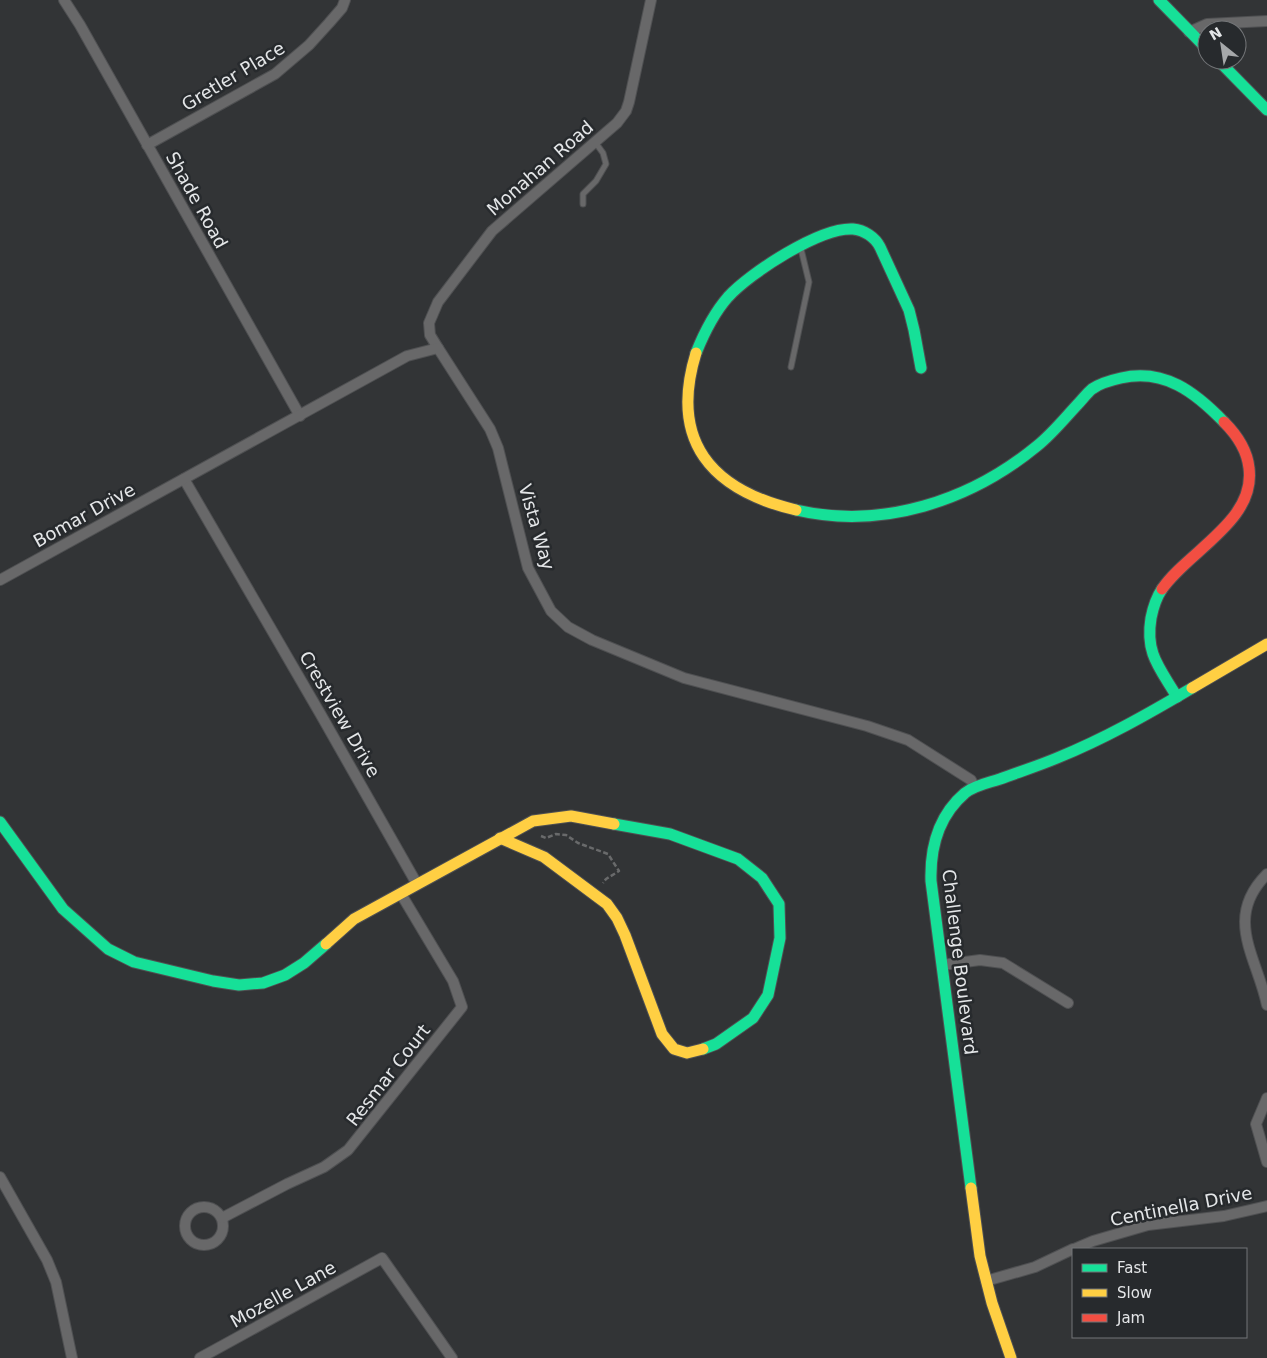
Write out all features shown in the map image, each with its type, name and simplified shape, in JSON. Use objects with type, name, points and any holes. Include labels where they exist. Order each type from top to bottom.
[{"type":"street","name":"Shade Road","points":[[64,0],[300,416]]},
{"type":"street","name":"Gretler Place","points":[[147,145],[275,74],[309,45],[334,18],[346,0]]},
{"type":"street","name":"Monahan Road","points":[[438,348],[430,335],[429,323],[438,302],[492,231],[617,123],[626,111],[630,102],[651,0]]},
{"type":"street","points":[[1159,0],[1197,39]]},
{"type":"street","points":[[1190,32],[1207,24],[1267,21]]},
{"type":"street","points":[[1228,70],[1267,110]]},
{"type":"street","points":[[921,368],[911,318],[892,271],[877,241],[864,231],[852,229],[830,233],[800,246],[762,267],[728,297],[710,323],[696,352],[689,382],[687,405],[691,432],[707,462],[726,480],[765,500],[808,512],[852,517],[896,514],[940,503],[1000,473],[1036,446],[1092,389],[1104,383],[1127,377],[1156,377],[1180,385],[1226,422],[1233,430],[1244,449],[1249,469],[1249,490],[1243,506],[1220,532],[1174,572],[1158,592],[1152,610],[1149,632],[1152,653],[1177,697]]},
{"type":"street","points":[[184,480],[407,356],[438,348]]},
{"type":"street","name":"Vista Way","points":[[438,348],[490,429],[498,448],[528,568],[551,611],[568,627],[592,640],[684,678],[867,726],[908,740],[971,780],[974,787]]},
{"type":"street","name":"Bomar Drive","points":[[0,580],[184,480]]},
{"type":"street","name":"Crestview Drive","points":[[184,480],[322,715],[417,884]]},
{"type":"street","name":"Challenge Boulevard","points":[[1011,1358],[986,1281],[980,1256],[931,881],[933,842],[943,819],[956,801],[974,787],[1077,749],[1177,697],[1267,644]]},
{"type":"street","points":[[0,822],[64,909],[108,949],[134,962],[223,983],[251,985],[285,976],[304,963],[354,919],[500,838],[534,821],[571,816],[670,834],[738,859],[762,878],[779,904],[780,938],[768,995],[753,1018],[716,1044],[687,1053],[674,1049],[662,1034],[625,935],[617,918],[607,904],[544,857],[500,838]]},
{"type":"street","points":[[1267,874],[1255,888],[1250,898],[1244,921],[1244,932],[1246,944],[1267,1005]]},
{"type":"street","name":"Resmar Court","points":[[222,1218],[324,1167],[348,1150],[462,1007],[454,981],[401,894]]},
{"type":"street","points":[[942,965],[980,960],[1003,963],[1068,1003]]},
{"type":"street","points":[[1267,1098],[1256,1124],[1267,1162]]},
{"type":"street","points":[[0,1178],[47,1260],[56,1282],[72,1358]]},
{"type":"street","name":"Centinella Drive","points":[[1075,1248],[1093,1240],[1148,1225],[1224,1216],[1267,1206]]},
{"type":"street","name":"Centinella Drive","points":[[986,1281],[1035,1267],[1072,1249]]},
{"type":"street","name":"Mozelle Lane","points":[[200,1358],[382,1258],[452,1358]]},
{"type":"lane","points":[[583,204],[583,194],[596,181],[606,164],[603,152],[595,142]]},
{"type":"lane","points":[[791,367],[809,282],[800,246]]},
{"type":"path","points":[[541,836],[546,838],[556,834],[566,835],[578,843],[608,854],[619,871],[606,879]]},
{"type":"traffic: fast","points":[[1159,0],[1197,39]]},
{"type":"traffic: fast","points":[[1228,70],[1267,110]]},
{"type":"traffic: fast","points":[[696,353],[718,310],[738,287],[769,264],[805,243],[839,230],[853,229],[869,235],[880,247],[909,310],[921,368]]},
{"type":"traffic: fast","points":[[796,510],[828,515],[861,516],[892,513],[924,506],[954,496],[983,482],[1037,446],[1092,389],[1102,383],[1121,378],[1151,376],[1178,385],[1202,401],[1224,422]]},
{"type":"traffic: fast","points":[[1162,589],[1156,599],[1152,614],[1150,641],[1155,660],[1177,697]]},
{"type":"traffic: fast","points":[[971,1188],[931,881],[934,844],[942,822],[956,802],[973,788],[1036,766],[1092,743],[1192,688]]},
{"type":"traffic: fast","points":[[0,822],[63,909],[108,949],[134,962],[213,981],[239,985],[263,983],[285,975],[304,963],[326,944]]},
{"type":"traffic: fast","points":[[614,824],[670,834],[738,859],[762,878],[779,904],[780,938],[768,995],[753,1018],[716,1044],[703,1049]]},
{"type":"traffic: slow","points":[[696,353],[689,384],[688,412],[693,436],[704,457],[720,475],[741,489],[766,501],[796,510]]},
{"type":"traffic: slow","points":[[1192,688],[1267,644]]},
{"type":"traffic: slow","points":[[326,944],[354,919],[533,821],[571,816],[614,824]]},
{"type":"traffic: slow","points":[[500,838],[544,857],[607,904],[617,918],[625,935],[662,1034],[674,1049],[687,1053],[703,1049]]},
{"type":"traffic: slow","points":[[971,1188],[980,1256],[992,1303],[1011,1358]]},
{"type":"traffic: jam","points":[[1162,589],[1173,575],[1218,534],[1242,504],[1248,487],[1248,461],[1241,443],[1224,422]]}]
